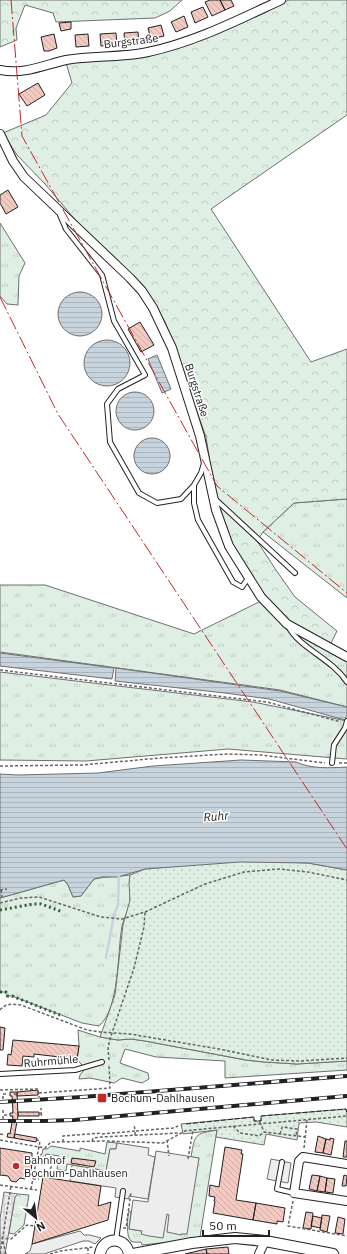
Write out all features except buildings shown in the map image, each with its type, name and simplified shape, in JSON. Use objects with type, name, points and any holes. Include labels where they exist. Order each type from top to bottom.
[{"type":"street","name":"Burgstraße","points":[[0,70],[28,70],[65,60],[162,49],[208,33],[281,0]]},
{"type":"street","name":"Burgstraße","points":[[0,134],[18,169],[32,185],[130,278],[153,308],[177,362],[200,436],[213,497],[224,534],[234,555],[261,597],[287,624],[347,657]]},
{"type":"street","points":[[347,1164],[303,1157],[299,1161],[294,1193],[347,1201]]},
{"type":"street","points":[[133,1254],[209,1240],[235,1238],[265,1241],[333,1254]]},
{"type":"street","points":[[97,1250],[102,1248],[106,1243],[116,1240],[125,1244],[129,1254]]},
{"type":"street","points":[[260,1254],[265,1241]]},
{"type":"lane","points":[[58,209],[66,229],[102,275],[114,321],[145,375],[118,390],[107,404],[110,442],[139,493],[157,504],[181,499],[194,485],[201,473],[205,459]]},
{"type":"lane","points":[[194,485],[194,503],[198,520],[233,582],[242,587],[249,577]]},
{"type":"lane","points":[[213,497],[295,573]]},
{"type":"lane","points":[[287,624],[291,632],[297,638],[336,668],[347,682]]},
{"type":"lane","points":[[332,763],[334,745],[347,722]]},
{"type":"lane","name":"Ruhrmühle","points":[[0,1074],[74,1070],[102,1062]]},
{"type":"lane","points":[[282,1162],[277,1189],[294,1193]]},
{"type":"lane","points":[[116,1240],[123,1191]]},
{"type":"path","points":[[0,670],[267,702],[347,722]]},
{"type":"path","points":[[0,766],[75,766],[160,758],[227,754],[261,755],[320,763],[347,763]]},
{"type":"path","points":[[0,903],[21,898],[39,897],[101,917],[117,919],[127,918],[145,912],[205,884],[244,872],[279,869],[308,872],[347,880]]},
{"type":"path","points":[[2,897],[1,890],[7,889]]},
{"type":"path","points":[[39,1093],[110,1088],[108,1048],[134,968],[144,927],[145,912]]},
{"type":"path","points":[[0,1010],[4,1006],[11,1004],[21,1005],[87,1030],[130,1034],[219,1049],[272,1060],[300,1061],[347,1058]]},
{"type":"path","points":[[3,1099],[1,1090],[38,1089],[39,1097]]},
{"type":"path","points":[[41,1108],[40,1114],[42,1118]]},
{"type":"path","points":[[3,1110],[3,1119]]},
{"type":"path","points":[[3,1115],[8,1114]]},
{"type":"path","points":[[0,1140],[45,1148],[51,1142],[92,1141],[163,1143],[185,1130],[347,1116]]},
{"type":"path","points":[[303,1157],[307,1120]]},
{"type":"path","points":[[260,1123],[264,1132]]},
{"type":"path","points":[[134,1124],[135,1135]]},
{"type":"path","points":[[63,1142],[63,1136],[174,1128],[178,1126]]},
{"type":"path","points":[[233,1126],[240,1133],[259,1136],[264,1132],[306,1137]]},
{"type":"path","points":[[280,1134],[282,1127],[297,1129],[296,1136]]},
{"type":"path","points":[[174,1128],[174,1133]]},
{"type":"path","points":[[188,1159],[193,1130]]},
{"type":"path","points":[[101,1137],[102,1133]]},
{"type":"path","points":[[92,1141],[93,1138],[101,1137],[181,1133]]},
{"type":"path","points":[[0,1134],[5,1135]]},
{"type":"path","points":[[31,1189],[40,1141],[36,1140]]},
{"type":"path","points":[[167,1140],[169,1156]]},
{"type":"path","points":[[45,1178],[53,1165],[54,1158]]},
{"type":"path","points":[[33,1179],[39,1180]]},
{"type":"path","points":[[0,1185],[37,1190]]},
{"type":"path","points":[[0,1254],[11,1186]]},
{"type":"path","points":[[124,1228],[126,1228],[130,1192]]},
{"type":"path","points":[[294,1193],[288,1226],[347,1236]]},
{"type":"path","points":[[2,1238],[12,1239],[27,1225],[35,1226]]},
{"type":"path","points":[[2,1238],[6,1254]]},
{"type":"path","points":[[50,1254],[60,1251],[88,1248],[97,1250]]},
{"type":"path","points":[[88,1248],[88,1254]]},
{"type":"green space","points":[[0,0],[182,0],[170,11],[155,18],[56,22],[53,13],[25,5],[16,28],[17,40],[0,47]]},
{"type":"green space","points":[[289,0],[347,0],[347,115],[211,209],[311,362],[347,349],[347,499],[294,503],[263,532],[257,541],[295,597],[337,631],[330,645],[290,625],[264,598],[230,545],[215,495],[206,437],[165,322],[158,310],[17,155],[3,133],[46,115],[72,83],[66,63],[96,59],[208,36]]},
{"type":"green space","points":[[0,223],[25,263],[19,276],[18,305],[7,304],[0,296]]},
{"type":"green space","points":[[347,499],[347,598],[263,532],[294,503]]},
{"type":"green space","points":[[0,585],[45,585],[194,634],[261,601],[290,625],[347,654],[347,707],[280,690],[0,652]]},
{"type":"green space","points":[[0,672],[253,702],[347,721],[347,759],[228,749],[86,761],[0,760]]},
{"type":"green space","points":[[256,861],[308,863],[347,870],[347,1061],[297,1064],[264,1062],[145,1041],[131,1039],[118,1040],[100,1037],[115,995],[123,925],[130,900],[130,875],[145,869],[221,862]]},
{"type":"green space","points":[[130,875],[130,902],[120,937],[114,994],[111,1007],[106,1018],[99,1026],[82,1023],[12,996],[7,996],[5,992],[0,992],[0,898],[64,880],[73,897],[81,896],[94,879]]},
{"type":"green space","points":[[78,1030],[100,1037],[118,1040],[131,1039],[145,1041],[245,1060],[297,1064],[347,1061],[347,1070],[225,1078],[225,1061],[156,1057],[125,1049],[120,1063],[148,1073],[149,1079],[142,1083],[122,1078],[114,1083],[90,1078],[79,1079],[80,1075],[85,1069],[77,1059],[79,1046]]},
{"type":"green space","points":[[346,1109],[347,1127],[316,1122],[299,1123],[297,1140],[266,1134],[264,1145],[216,1137],[217,1130],[183,1134],[181,1124],[254,1117],[254,1121],[261,1121],[261,1116]]},
{"type":"green space","points":[[217,1130],[200,1237],[142,1245],[141,1242],[131,1241],[128,1235],[127,1222],[129,1211],[131,1212],[129,1229],[142,1231],[158,1237],[167,1214],[169,1214],[181,1234],[199,1158],[191,1157],[195,1139],[200,1134]]},
{"type":"green space","points":[[107,1142],[117,1143],[116,1149],[110,1149],[106,1171],[67,1164],[66,1171],[57,1169],[59,1156],[46,1154],[43,1165],[38,1164],[43,1149],[47,1149],[51,1146],[80,1151],[80,1148],[105,1154]]},
{"type":"green space","points":[[18,1194],[29,1195],[24,1225],[14,1234],[9,1233],[15,1196]]},
{"type":"shaded area","points":[[117,1143],[149,1148],[148,1155],[155,1157],[148,1199],[129,1196],[129,1199],[115,1197],[116,1188],[70,1181],[72,1165],[106,1171],[110,1149],[116,1149]]},
{"type":"shaded area","points":[[156,1151],[199,1158],[187,1234],[181,1235],[167,1232],[169,1215],[167,1214],[163,1238],[141,1234],[142,1231],[129,1229],[133,1200],[148,1202]]},
{"type":"shaded area","points":[[271,1159],[291,1163],[288,1183],[267,1179]]},
{"type":"shaded area","points":[[4,1192],[18,1194],[15,1197],[5,1254],[0,1254],[0,1219]]},
{"type":"shaded area","points":[[80,1231],[84,1235],[101,1238],[95,1244],[89,1241],[83,1241],[44,1254],[25,1254],[30,1251],[32,1244]]},
{"type":"water","points":[[76,292],[84,292],[89,293],[96,298],[101,305],[101,323],[96,330],[89,335],[76,336],[68,333],[61,326],[58,318],[58,310],[61,302],[68,295]]},
{"type":"water","points":[[107,340],[120,344],[126,350],[130,363],[126,376],[120,382],[107,386],[94,382],[88,376],[84,363],[88,350],[94,344]]},
{"type":"water","points":[[157,355],[171,389],[162,393],[148,359]]},
{"type":"water","points":[[135,392],[145,395],[151,401],[154,411],[151,421],[145,427],[135,430],[125,427],[119,421],[116,411],[119,401],[125,395]]},
{"type":"water","points":[[156,438],[165,443],[169,449],[169,463],[165,469],[156,474],[148,474],[139,469],[135,463],[134,452],[139,443],[145,439]]},
{"type":"water","points":[[0,653],[114,668],[112,679],[0,666]]},
{"type":"water","points":[[116,668],[280,691],[347,707],[347,715],[345,720],[269,699],[115,681]]},
{"type":"water","name":"Ruhr","points":[[241,760],[296,762],[321,768],[347,767],[347,870],[308,863],[240,862],[145,869],[118,877],[102,877],[94,879],[81,896],[73,897],[64,880],[0,898],[0,774],[98,773],[153,766]]},
{"type":"waterway","points":[[106,958],[114,915],[118,905],[119,874]]},
{"type":"railway","points":[[0,1102],[347,1076]]},
{"type":"railway","points":[[0,1121],[74,1120],[347,1096]]},
{"type":"hedge","points":[[0,910],[41,904],[63,912]]},
{"type":"hedge","points":[[0,992],[6,992],[7,996],[12,996],[60,1015]]},
{"type":"fence","points":[[186,1124],[254,1117],[254,1121],[261,1121],[261,1116],[346,1109],[347,1113]]},
{"type":"power","points":[[11,0],[22,136],[217,486],[347,593]]},
{"type":"power","points":[[0,297],[58,414],[347,849]]},
{"type":"place","name":"Bochum-Dahlhausen","points":[[102,1098]]},
{"type":"place","name":"Bahnhof Bochum-Dahlhausen","points":[[16,1166]]}]
